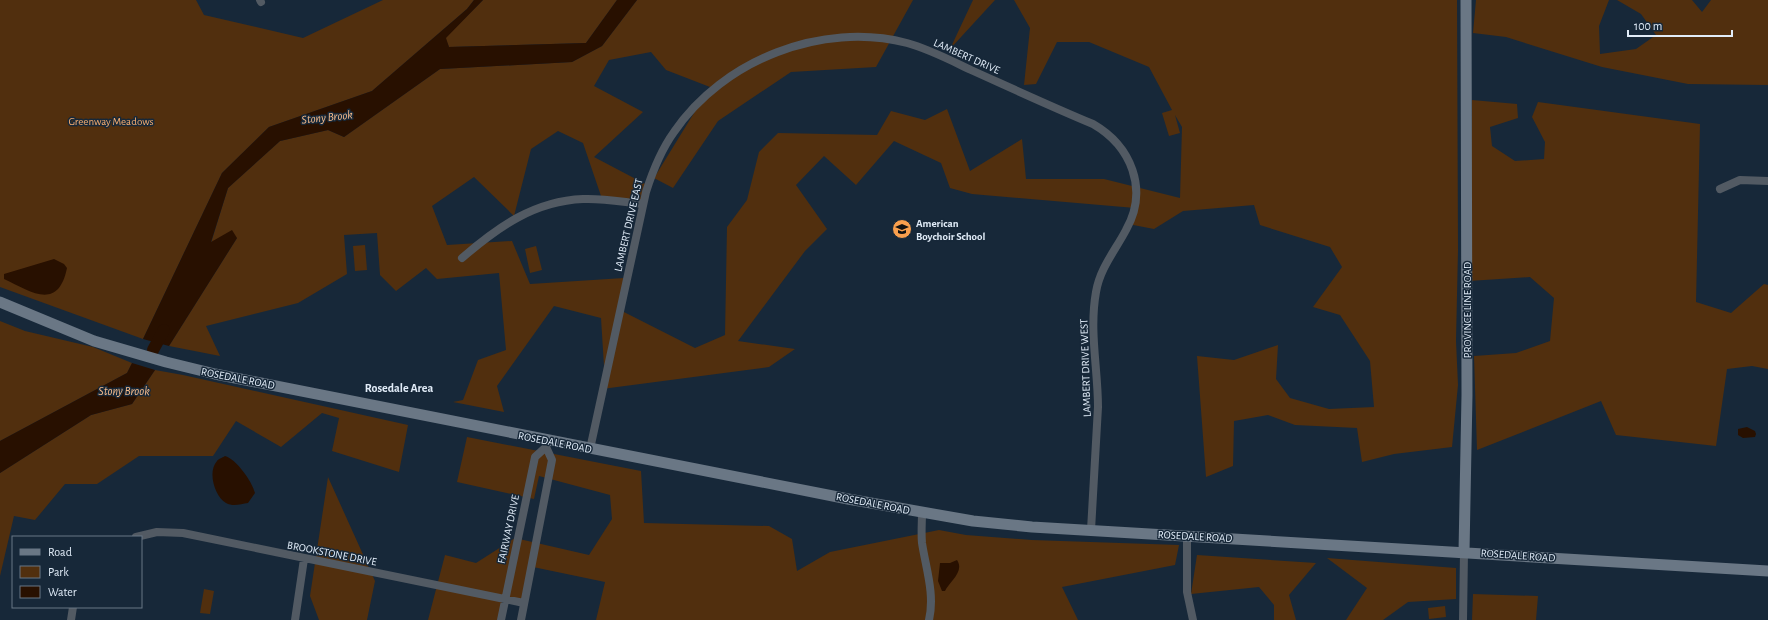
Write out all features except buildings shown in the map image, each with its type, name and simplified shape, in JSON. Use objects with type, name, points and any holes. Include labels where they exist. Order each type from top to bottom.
[{"type":"street","name":"PROVINCE LINE ROAD","points":[[1463,620],[1467,395],[1466,0]]},
{"type":"street","name":"LAMBERT DRIVE","points":[[838,38],[867,37],[885,39],[926,50],[1080,119]]},
{"type":"street","name":"LAMBERT DRIVE EAST","points":[[590,449],[643,204],[651,176],[666,145],[685,118],[713,90],[747,66],[769,56],[811,42],[838,38]]},
{"type":"street","name":"LAMBERT DRIVE WEST","points":[[1080,119],[1102,130],[1119,144],[1134,175],[1136,192],[1131,220],[1104,266],[1096,292],[1093,331],[1098,407],[1091,530]]},
{"type":"street","points":[[1720,189],[1740,180],[1768,181]]},
{"type":"street","points":[[462,258],[509,221],[534,209],[550,204],[582,199],[643,204]]},
{"type":"street","name":"ROSEDALE ROAD","points":[[0,302],[66,331],[127,352],[166,362],[547,444],[590,449],[922,512],[995,524],[1768,571]]},
{"type":"street","points":[[521,620],[552,460],[547,444]]},
{"type":"street","name":"FAIRWAY DRIVE","points":[[501,620],[535,457],[547,444]]},
{"type":"street","points":[[922,512],[922,542],[931,587],[932,601],[929,620]]},
{"type":"street","name":"BROOKSTONE DRIVE","points":[[140,536],[157,532],[182,532],[304,559],[524,603]]},
{"type":"street","points":[[1187,536],[1188,592],[1193,620]]},
{"type":"street","points":[[295,620],[304,559]]},
{"type":"street","points":[[71,620],[73,608]]},
{"type":"green space","name":"Greenway Meadows","points":[[0,0],[196,0],[204,15],[303,38],[383,0],[474,0],[467,9],[372,91],[269,127],[222,173],[143,339],[0,287]]},
{"type":"green space","points":[[483,0],[617,0],[586,43],[449,47],[445,38]]},
{"type":"green space","points":[[637,0],[913,0],[876,67],[791,72],[718,121],[673,188],[654,178],[710,87],[666,70],[651,52],[609,60],[594,86],[643,112],[594,157],[651,187],[645,204],[601,196],[583,143],[558,131],[531,149],[514,216],[474,177],[432,206],[447,245],[512,241],[530,284],[624,278],[618,309],[695,348],[725,335],[727,227],[747,200],[759,152],[778,133],[877,135],[891,111],[925,120],[947,109],[970,171],[1022,139],[1026,179],[1104,179],[1180,198],[1182,127],[1175,115],[1180,133],[1169,136],[1162,113],[1172,110],[1149,67],[1089,42],[1057,42],[1036,84],[1024,85],[1030,28],[1014,0],[1457,0],[1458,250],[1456,341],[1458,385],[1452,447],[1394,454],[1362,462],[1357,428],[1295,425],[1268,415],[1234,421],[1233,466],[1206,477],[1197,356],[1234,360],[1278,345],[1276,379],[1290,398],[1329,409],[1374,407],[1370,361],[1340,315],[1313,307],[1342,267],[1330,247],[1260,225],[1254,205],[1183,211],[1154,229],[1128,224],[1135,208],[972,194],[950,188],[941,163],[894,141],[856,185],[824,156],[796,185],[827,229],[805,251],[738,341],[795,349],[769,367],[602,389],[604,366],[601,318],[554,306],[497,386],[504,412],[453,402],[463,400],[478,360],[506,350],[499,273],[437,279],[426,268],[396,291],[380,275],[377,233],[344,235],[347,274],[298,303],[206,326],[220,356],[169,346],[237,238],[211,243],[228,188],[280,141],[328,130],[344,137],[440,69],[572,62],[602,46]]},
{"type":"green space","points":[[973,0],[995,0],[950,49]]},
{"type":"green space","points":[[1476,0],[1609,0],[1599,26],[1600,54],[1636,49],[1656,35],[1641,14],[1617,0],[1692,0],[1702,12],[1711,0],[1768,0],[1768,85],[1688,84],[1602,67],[1506,37],[1473,33]]},
{"type":"green space","points":[[1472,100],[1517,104],[1518,118],[1490,127],[1492,146],[1515,161],[1544,159],[1545,142],[1532,117],[1538,102],[1700,124],[1696,302],[1731,313],[1764,284],[1768,285],[1768,369],[1752,366],[1727,369],[1716,446],[1616,435],[1601,401],[1477,450],[1474,356],[1516,353],[1550,341],[1554,298],[1530,277],[1469,281]]},
{"type":"green space","points":[[365,245],[367,270],[355,271],[353,246]]},
{"type":"green space","points":[[536,246],[542,270],[530,273],[525,249]]},
{"type":"green space","points":[[0,321],[25,331],[93,347],[132,363],[127,373],[0,441]]},
{"type":"green space","points":[[155,370],[408,425],[399,472],[332,451],[339,418],[322,413],[281,447],[236,421],[213,456],[139,456],[97,484],[65,484],[35,520],[14,516],[0,576],[0,473],[91,415],[132,404]]},
{"type":"green space","points":[[467,437],[641,471],[644,523],[769,526],[792,539],[797,571],[830,552],[939,530],[966,535],[1032,540],[1179,545],[1175,565],[1062,587],[1078,620],[596,620],[605,582],[533,567],[523,605],[502,601],[500,620],[428,620],[445,555],[476,563],[515,538],[589,555],[612,519],[610,495],[539,476],[534,499],[457,482]]},
{"type":"green space","points":[[328,477],[375,581],[367,620],[319,620],[310,596]]},
{"type":"green space","points":[[1197,555],[1316,563],[1289,595],[1296,620],[1274,620],[1274,605],[1259,587],[1191,594]]},
{"type":"green space","points":[[1327,558],[1456,568],[1456,599],[1408,602],[1383,620],[1346,620],[1367,588]]},
{"type":"green space","points":[[204,589],[214,591],[210,614],[200,613]]},
{"type":"green space","points":[[1473,594],[1538,596],[1536,620],[1472,620]]},
{"type":"green space","points":[[1445,606],[1446,617],[1429,619],[1428,608]]},
{"type":"water","points":[[474,0],[483,0],[446,38],[449,47],[586,43],[617,0],[637,0],[602,46],[572,62],[440,69],[344,137],[328,130],[280,141],[228,188],[211,242],[232,230],[237,238],[169,346],[143,339],[222,173],[269,127],[372,91],[467,9]]},
{"type":"water","points":[[54,259],[64,264],[67,268],[63,282],[57,290],[50,294],[33,292],[4,279],[4,274]]},
{"type":"water","name":"Stony Brook","points":[[132,363],[155,370],[132,404],[91,415],[0,473],[0,441],[127,373]]},
{"type":"water","points":[[1747,427],[1755,431],[1755,437],[1743,438],[1738,435],[1738,429]]},
{"type":"water","points":[[225,456],[239,466],[253,488],[255,493],[248,503],[231,505],[226,503],[222,500],[216,490],[213,478],[214,466],[218,460]]},
{"type":"water","points":[[957,560],[959,564],[958,573],[945,591],[942,591],[938,581],[940,563],[950,563]]},
{"type":"waterway","name":"Stony Brook","points":[[153,350],[164,330]]},
{"type":"place","name":"American Boychoir School","points":[[902,229]]},
{"type":"district","name":"Rosedale Area","points":[[399,388]]}]
